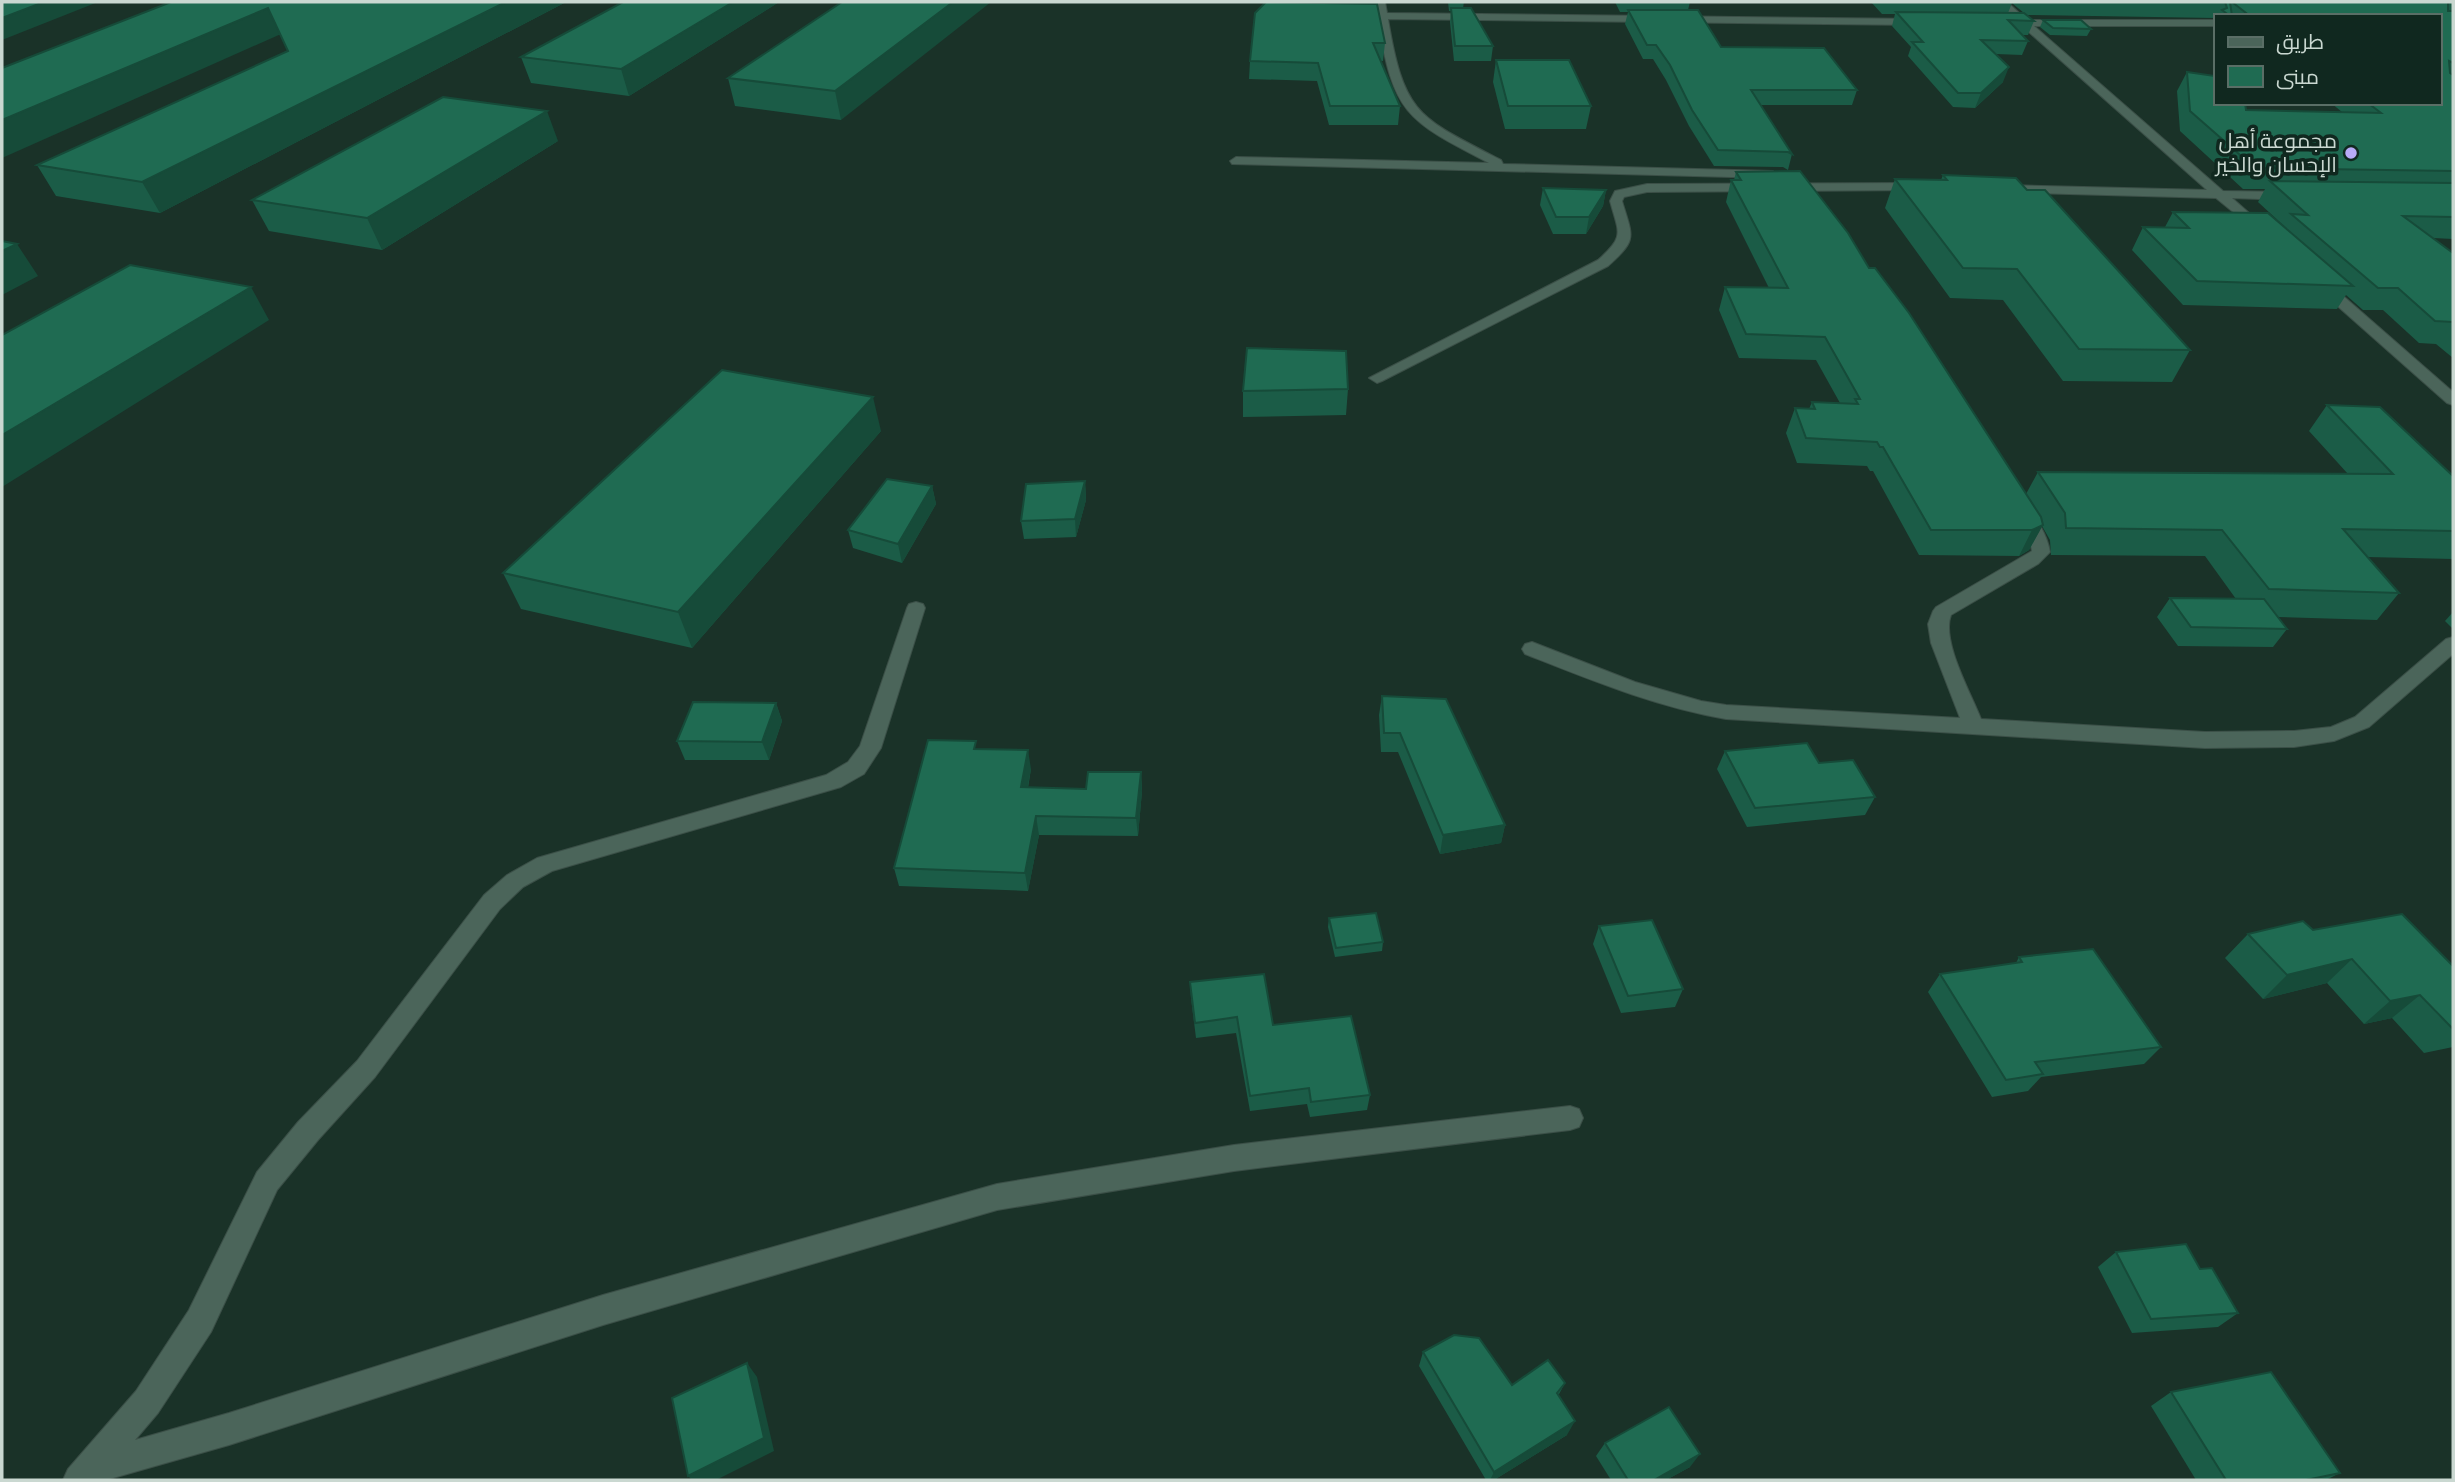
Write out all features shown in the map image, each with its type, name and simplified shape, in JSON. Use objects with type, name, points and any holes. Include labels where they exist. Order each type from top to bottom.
[{"type":"street","points":[[1381,2],[1398,87],[1404,100],[1419,117],[1441,133],[1502,166]]},
{"type":"street","points":[[2001,2],[2271,240]]},
{"type":"street","points":[[1844,11],[1853,21]]},
{"type":"street","points":[[1345,16],[1537,14],[1932,22]]},
{"type":"street","points":[[1998,23],[2214,23]]},
{"type":"street","points":[[1236,161],[1774,174],[1819,178],[1847,185]]},
{"type":"street","points":[[1377,378],[1603,263],[1623,246],[1625,232],[1616,201],[1619,194],[1647,188],[1800,188],[1847,185],[1931,187]]},
{"type":"street","points":[[1800,188],[1816,209]]},
{"type":"street","points":[[1983,188],[2302,196]]},
{"type":"street","points":[[2311,276],[2453,400]]},
{"type":"street","points":[[1973,726],[1941,643],[1938,624],[1942,611],[2032,561],[2041,552],[2039,541],[2010,495]]},
{"type":"street","points":[[84,1475],[146,1402],[200,1321],[267,1181],[307,1131],[366,1069],[492,902],[514,881],[545,864],[833,781],[856,768],[870,748],[916,608]]},
{"type":"street","points":[[1532,649],[1656,697],[1691,707],[1727,712],[2205,740],[2294,739],[2334,734],[2362,722],[2453,644]]},
{"type":"street","points":[[84,1475],[603,1310],[997,1197],[1234,1157],[1570,1118]]},
{"type":"building","points":[[2,2],[44,2],[2,18]]},
{"type":"building","points":[[171,2],[506,2],[142,182],[37,165],[288,51],[268,8],[2,120],[2,68]]},
{"type":"building","points":[[623,2],[733,2],[621,69],[521,57]]},
{"type":"building","points":[[842,2],[953,2],[835,91],[728,78]]},
{"type":"building","points":[[1266,2],[1377,4],[1385,43],[1373,43],[1400,106],[1330,106],[1318,63],[1250,61],[1255,13]]},
{"type":"building","points":[[2225,2],[2230,2],[2232,14],[2222,10],[2227,8]]},
{"type":"building","points":[[2232,2],[2448,2],[2448,11],[2453,11],[2453,63],[2449,61],[2450,73],[2453,75],[2453,171],[2255,168],[2190,111],[2187,72],[2214,76],[2214,105],[2245,105],[2246,110],[2381,113],[2371,105],[2441,105],[2441,14],[2247,14]]},
{"type":"building","points":[[1451,8],[1471,8],[1493,46],[1455,46]]},
{"type":"building","points":[[1628,10],[1698,10],[1721,47],[1824,48],[1857,90],[1751,90],[1792,154],[1718,150],[1692,110],[1670,65],[1656,45],[1647,45]]},
{"type":"building","points":[[1896,12],[2024,13],[2034,21],[2008,20],[2028,41],[1981,40],[2009,67],[1981,93],[1958,93],[1912,42],[1923,42]]},
{"type":"building","points":[[2043,20],[2081,20],[2091,29],[2053,28]]},
{"type":"building","points":[[1496,60],[1569,60],[1591,106],[1508,106]]},
{"type":"building","points":[[443,97],[547,111],[367,218],[252,200]]},
{"type":"building","points":[[1800,171],[1848,233],[1869,268],[1875,268],[1909,313],[2041,517],[2043,525],[2032,530],[1931,530],[1883,447],[1877,442],[1806,438],[1795,408],[1815,409],[1812,402],[1858,404],[1855,399],[1860,399],[1825,337],[1746,334],[1725,287],[1788,288],[1731,180],[1741,180],[1736,172]]},
{"type":"building","points":[[1943,175],[2016,178],[2027,190],[2045,190],[2190,350],[2079,349],[2017,269],[1963,268],[1895,179],[1947,180]]},
{"type":"building","points":[[2270,181],[2453,183],[2453,217],[2403,216],[2453,253],[2453,322],[2435,321],[2398,288],[2378,288],[2291,214],[2308,215]]},
{"type":"building","points":[[1543,188],[1606,190],[1589,217],[1556,217]]},
{"type":"building","points":[[2173,212],[2268,213],[2353,286],[2197,281],[2143,227],[2189,228]]},
{"type":"building","points":[[2,241],[17,244],[2,251]]},
{"type":"building","points":[[130,265],[251,287],[2,435],[2,335]]},
{"type":"building","points":[[1247,348],[1346,351],[1348,389],[1243,391]]},
{"type":"building","points":[[722,370],[873,397],[678,612],[503,573]]},
{"type":"building","points":[[2327,405],[2380,407],[2453,476],[2453,531],[2343,529],[2399,593],[2269,589],[2222,530],[2066,528],[2065,513],[2038,472],[2393,474]]},
{"type":"building","points":[[887,479],[932,486],[898,544],[848,530]]},
{"type":"building","points":[[1085,481],[1075,519],[1021,521],[1026,484]]},
{"type":"building","points":[[2170,598],[2264,599],[2287,629],[2191,627]]},
{"type":"building","points":[[1382,696],[1446,699],[1505,825],[1443,835],[1400,733],[1384,733]]},
{"type":"building","points":[[693,702],[776,703],[762,742],[677,741]]},
{"type":"building","points":[[928,740],[976,741],[974,749],[1028,750],[1021,787],[1086,789],[1088,772],[1141,772],[1136,818],[1036,816],[1025,873],[894,868]]},
{"type":"building","points":[[1807,743],[1819,763],[1853,760],[1875,797],[1755,808],[1725,751]]},
{"type":"building","points":[[1376,913],[1383,942],[1336,948],[1329,918]]},
{"type":"building","points":[[2402,914],[2453,966],[2453,1029],[2420,995],[2390,1001],[2352,959],[2287,975],[2248,934],[2303,921],[2313,930]]},
{"type":"building","points":[[1652,920],[1683,989],[1628,996],[1599,926]]},
{"type":"building","points":[[2093,949],[2161,1047],[2035,1062],[2043,1074],[2006,1080],[1940,974],[2022,962],[2019,957]]},
{"type":"building","points":[[1264,974],[1273,1025],[1351,1016],[1370,1095],[1311,1102],[1309,1088],[1250,1096],[1237,1017],[1195,1023],[1190,982]]},
{"type":"building","points":[[2186,1244],[2200,1269],[2212,1268],[2238,1313],[2151,1319],[2116,1252]]},
{"type":"building","points":[[1454,1335],[1479,1338],[1512,1385],[1548,1360],[1565,1383],[1557,1393],[1575,1421],[1494,1472],[1423,1352]]},
{"type":"building","points":[[747,1363],[764,1438],[688,1476],[672,1398]]},
{"type":"building","points":[[2271,1372],[2340,1473],[2306,1480],[2226,1480],[2171,1392]]},
{"type":"building","points":[[1669,1407],[1700,1454],[1654,1480],[1628,1480],[1605,1443]]},
{"type":"place","name":"مجموعة أهل الإحسان والخير","points":[[2351,153]]}]
